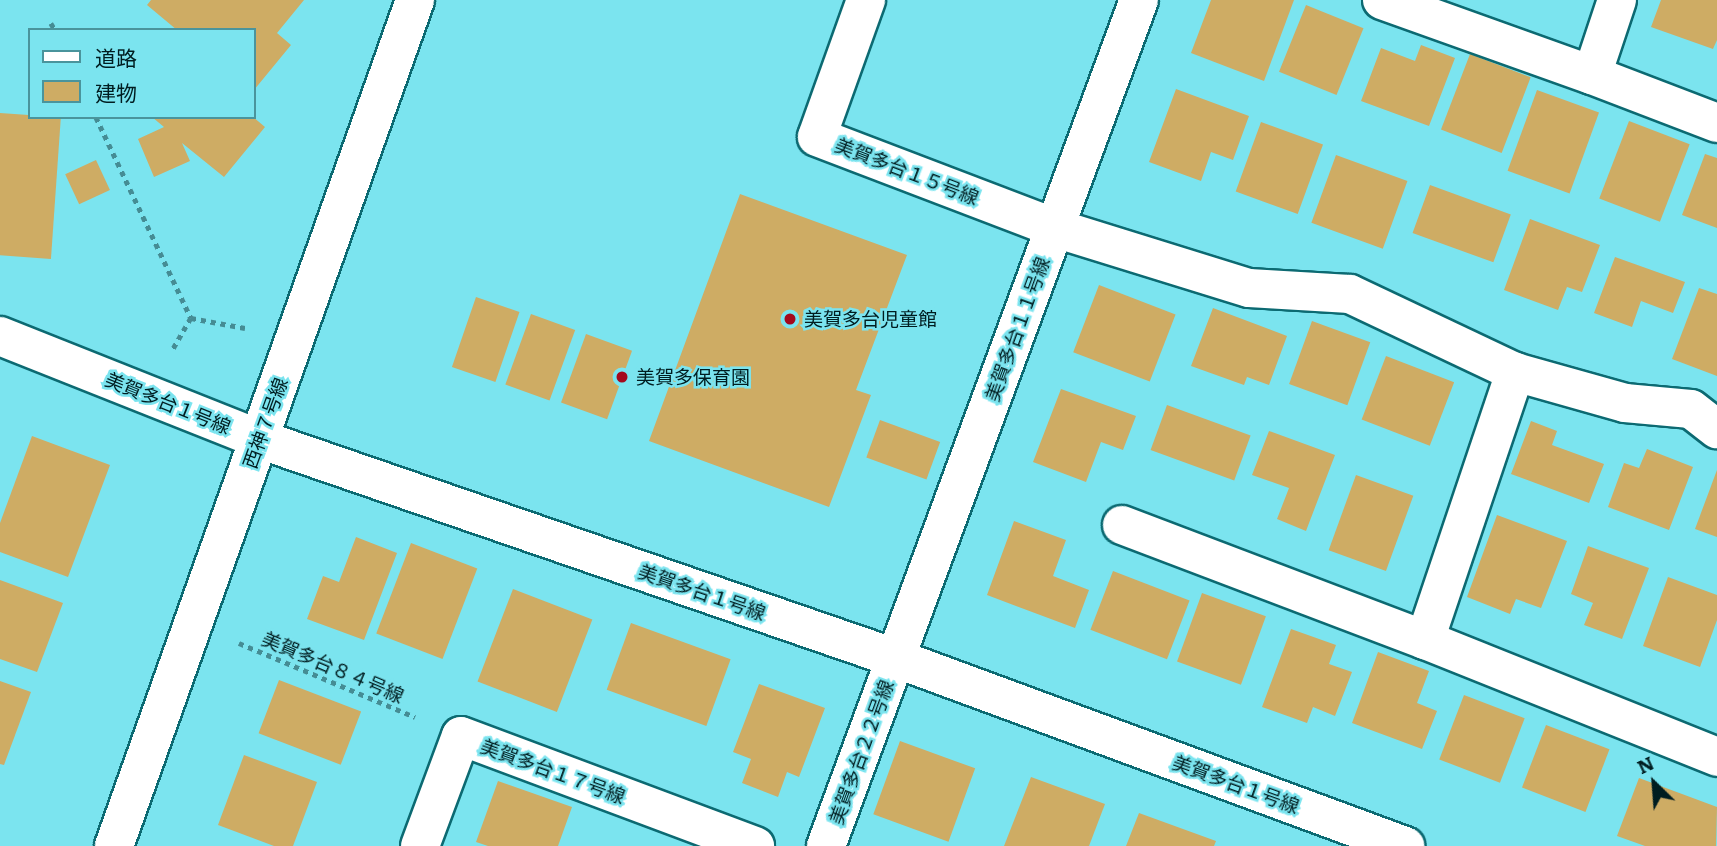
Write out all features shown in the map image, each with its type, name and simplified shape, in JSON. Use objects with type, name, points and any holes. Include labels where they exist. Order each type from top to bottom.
[{"type":"street","name":"西神７号線","points":[[114,846],[415,0]]},
{"type":"street","name":"美賀多台１５号線","points":[[866,0],[817,137],[1055,228]]},
{"type":"street","name":"美賀多台１１号線","points":[[895,658],[1139,0]]},
{"type":"street","points":[[1382,0],[1717,122]]},
{"type":"street","points":[[1592,75],[1617,0]]},
{"type":"street","points":[[1055,228],[1249,288],[1350,294],[1515,372],[1625,403],[1691,408],[1717,429]]},
{"type":"street","name":"美賀多台１号線","points":[[0,336],[260,439],[895,658],[1405,846]]},
{"type":"street","points":[[1425,640],[1515,372]]},
{"type":"street","points":[[1122,525],[1425,640],[1717,757]]},
{"type":"street","name":"美賀多台２２号線","points":[[826,846],[895,658]]},
{"type":"street","name":"美賀多台１７号線","points":[[420,846],[461,736],[755,846]]},
{"type":"path","points":[[51,23],[54,28]]},
{"type":"path","points":[[97,119],[191,318],[147,394]]},
{"type":"path","name":"美賀多台８４号線","points":[[194,624],[461,736]]},
{"type":"building","points":[[151,0],[304,0],[277,33],[291,45],[256,88],[256,28],[175,28],[147,5]]},
{"type":"building","points":[[1211,0],[1294,0],[1264,81],[1191,53]]},
{"type":"building","points":[[1661,0],[1717,0],[1717,40],[1713,49],[1651,27]]},
{"type":"building","points":[[1306,5],[1363,28],[1337,95],[1279,72]]},
{"type":"building","points":[[1421,45],[1455,58],[1429,126],[1361,101],[1381,48],[1415,61]]},
{"type":"building","points":[[1470,54],[1531,77],[1502,153],[1441,130]]},
{"type":"building","points":[[1176,89],[1249,116],[1233,160],[1211,152],[1201,181],[1149,162]]},
{"type":"building","points":[[1537,90],[1599,113],[1570,193],[1508,171]]},
{"type":"building","points":[[0,113],[28,115],[28,119],[61,119],[51,259],[0,255]]},
{"type":"building","points":[[154,119],[255,119],[265,127],[224,177],[182,143],[190,161],[154,177],[138,139],[164,127]]},
{"type":"building","points":[[1629,121],[1690,144],[1660,222],[1599,198]]},
{"type":"building","points":[[1261,122],[1323,145],[1298,214],[1236,192]]},
{"type":"building","points":[[1705,154],[1717,158],[1717,228],[1682,215]]},
{"type":"building","points":[[1336,155],[1407,181],[1383,249],[1311,223]]},
{"type":"building","points":[[96,160],[110,190],[79,204],[65,174]]},
{"type":"building","points":[[1430,185],[1511,214],[1493,262],[1413,233]]},
{"type":"building","points":[[740,194],[907,255],[856,390],[871,395],[829,507],[649,441]]},
{"type":"building","points":[[1530,219],[1600,245],[1582,292],[1567,287],[1558,310],[1504,290]]},
{"type":"building","points":[[1615,257],[1685,282],[1673,313],[1641,301],[1632,327],[1594,313]]},
{"type":"building","points":[[1099,285],[1176,314],[1150,382],[1073,352]]},
{"type":"building","points":[[1699,288],[1717,294],[1717,376],[1672,359]]},
{"type":"building","points":[[476,297],[519,312],[495,382],[452,367]]},
{"type":"building","points":[[1213,308],[1287,336],[1269,385],[1247,377],[1244,385],[1191,366]]},
{"type":"building","points":[[531,314],[575,330],[550,401],[505,384]]},
{"type":"building","points":[[1312,321],[1370,342],[1347,405],[1289,384]]},
{"type":"building","points":[[586,334],[632,351],[607,419],[561,403]]},
{"type":"building","points":[[1386,356],[1454,382],[1430,446],[1362,419]]},
{"type":"building","points":[[1061,389],[1136,416],[1123,450],[1101,442],[1086,482],[1033,462]]},
{"type":"building","points":[[1167,405],[1251,435],[1234,481],[1151,450]]},
{"type":"building","points":[[880,420],[940,442],[926,479],[866,458]]},
{"type":"building","points":[[1531,421],[1557,431],[1552,445],[1604,464],[1589,503],[1511,474]]},
{"type":"building","points":[[1269,431],[1335,455],[1306,531],[1277,519],[1289,488],[1252,475]]},
{"type":"building","points":[[32,436],[110,465],[68,577],[0,552],[0,523]]},
{"type":"building","points":[[1647,449],[1693,467],[1669,530],[1608,507],[1624,463],[1639,468]]},
{"type":"building","points":[[1717,470],[1717,537],[1695,529]]},
{"type":"building","points":[[1356,475],[1413,496],[1386,571],[1329,550]]},
{"type":"building","points":[[1497,515],[1567,541],[1541,608],[1516,599],[1510,614],[1467,597]]},
{"type":"building","points":[[1014,521],[1066,540],[1053,576],[1089,590],[1075,628],[987,595]]},
{"type":"building","points":[[356,537],[397,553],[364,640],[307,619],[323,576],[339,582]]},
{"type":"building","points":[[411,543],[477,568],[443,659],[376,634]]},
{"type":"building","points":[[1588,546],[1649,568],[1622,639],[1584,625],[1593,603],[1571,594]]},
{"type":"building","points":[[1113,571],[1190,600],[1167,659],[1090,630]]},
{"type":"building","points":[[1668,577],[1717,595],[1717,620],[1700,667],[1643,646]]},
{"type":"building","points":[[0,580],[63,603],[37,672],[0,659]]},
{"type":"building","points":[[513,589],[592,619],[557,712],[478,681]]},
{"type":"building","points":[[1202,593],[1266,616],[1241,685],[1177,662]]},
{"type":"building","points":[[631,623],[731,659],[706,726],[607,690]]},
{"type":"building","points":[[1291,629],[1336,645],[1329,664],[1352,672],[1335,716],[1313,707],[1307,723],[1262,707]]},
{"type":"building","points":[[1378,652],[1429,671],[1417,703],[1437,711],[1422,749],[1352,723]]},
{"type":"building","points":[[279,680],[361,712],[341,765],[259,733]]},
{"type":"building","points":[[0,681],[31,692],[4,765],[0,764]]},
{"type":"building","points":[[759,684],[825,708],[799,777],[787,772],[778,797],[742,783],[751,759],[733,752]]},
{"type":"building","points":[[1464,695],[1525,718],[1500,783],[1439,759]]},
{"type":"building","points":[[1546,725],[1609,749],[1585,812],[1522,788]]},
{"type":"building","points":[[900,741],[975,768],[948,842],[873,814]]},
{"type":"building","points":[[244,755],[317,782],[293,846],[274,846],[218,825]]},
{"type":"building","points":[[1031,777],[1105,804],[1089,846],[1004,846]]},
{"type":"building","points":[[1639,778],[1717,807],[1716,846],[1645,846],[1617,836]]},
{"type":"building","points":[[498,781],[572,807],[558,846],[488,846],[476,842]]},
{"type":"building","points":[[1139,813],[1216,841],[1214,846],[1126,846]]},
{"type":"place","name":"美賀多台児童館","points":[[790,319]]},
{"type":"place","name":"美賀多保育園","points":[[622,377]]}]
